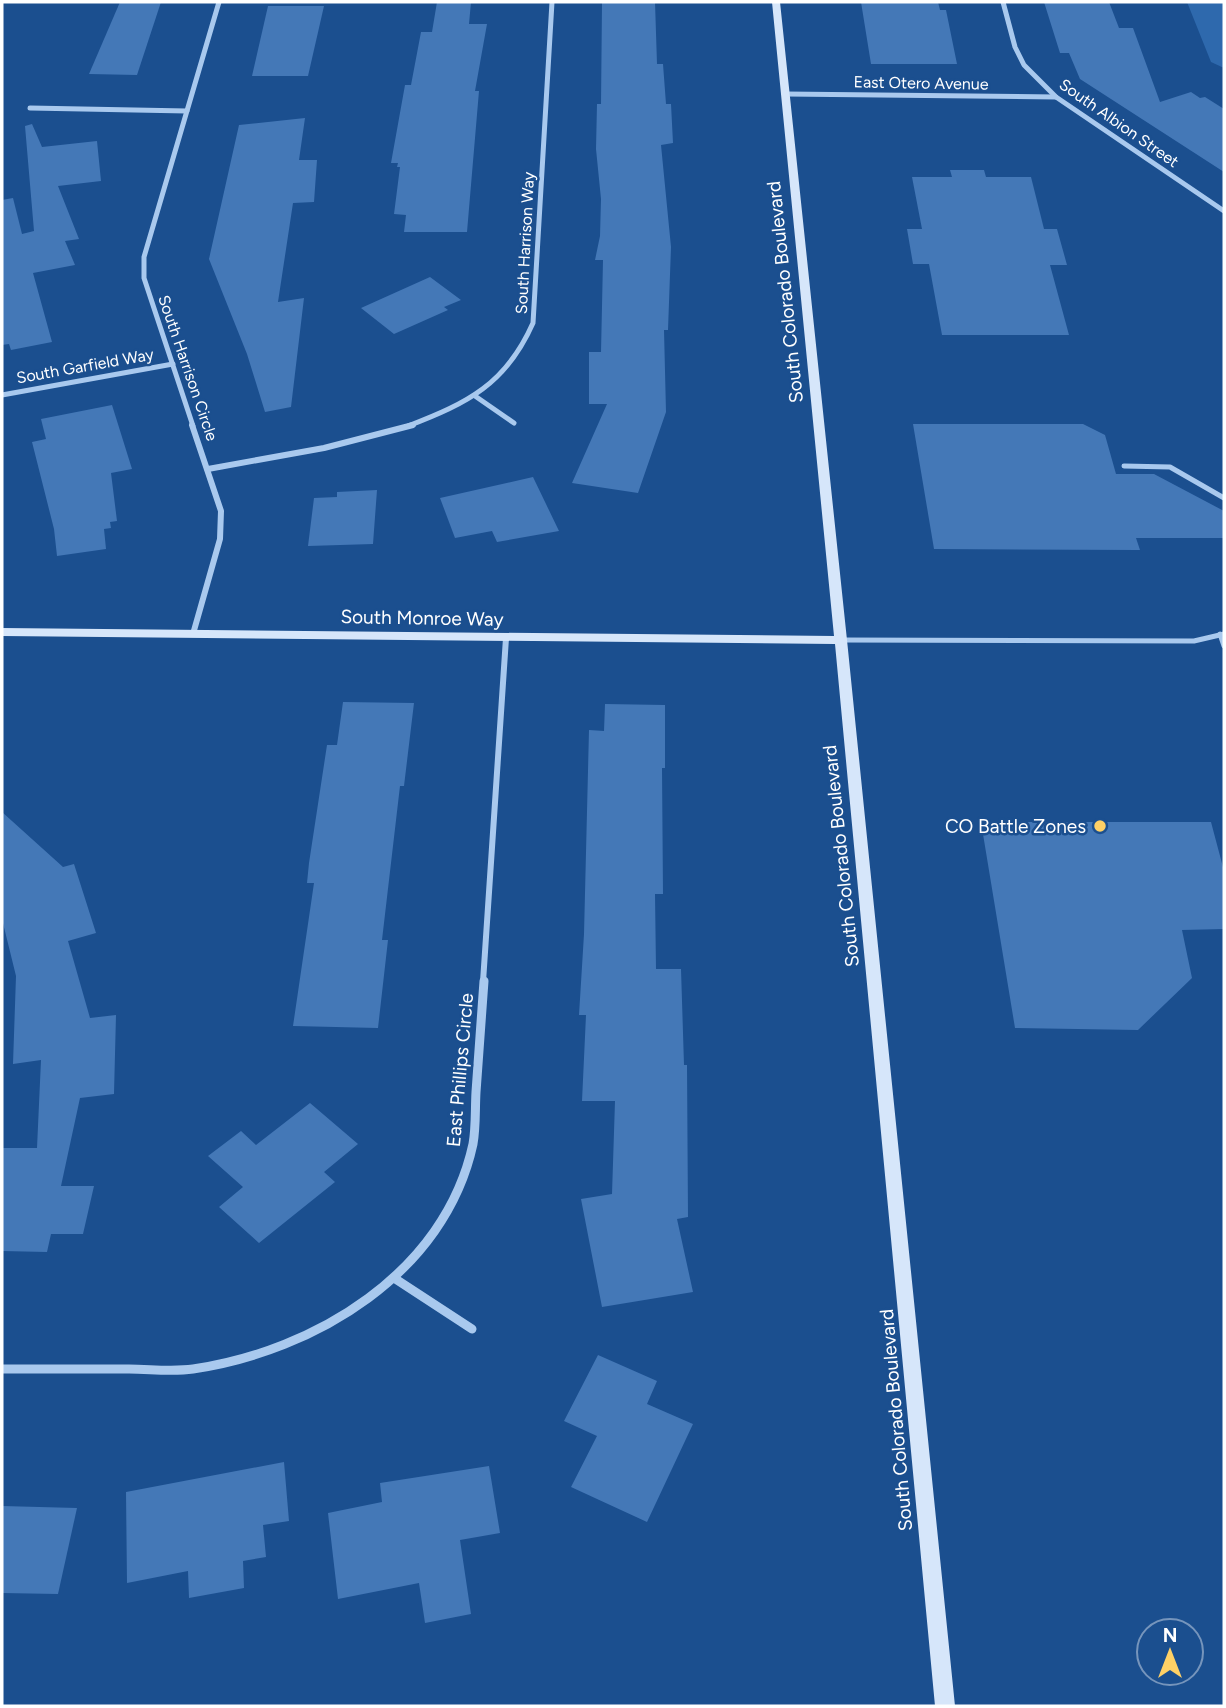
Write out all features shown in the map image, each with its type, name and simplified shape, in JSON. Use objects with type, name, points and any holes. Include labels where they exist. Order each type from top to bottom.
[{"type":"main road","name":"South Colorado Boulevard","points":[[776,2],[945,1706]]},
{"type":"main road","name":"South Monroe Way","points":[[2,632],[841,640]]},
{"type":"street","name":"South Harrison Circle","points":[[193,634],[220,539],[221,511],[144,278],[144,257],[219,2]]},
{"type":"street","name":"South Harrison Way","points":[[208,469],[384,435],[426,421],[475,396],[504,372],[522,348],[533,323],[552,2]]},
{"type":"street","name":"South Albion Street","points":[[1003,2],[1015,47],[1024,65],[1056,97],[1224,211]]},
{"type":"street","name":"East Otero Avenue","points":[[786,94],[1056,97]]},
{"type":"street","points":[[30,108],[187,111]]},
{"type":"street","name":"South Garfield Way","points":[[2,395],[173,364]]},
{"type":"street","points":[[475,396],[514,423]]},
{"type":"street","name":"East Phillips Circle","points":[[2,1369],[191,1369],[255,1356],[316,1332],[361,1304],[394,1278],[429,1240],[458,1189],[473,1143],[506,638]]},
{"type":"street","points":[[394,1278],[472,1329]]},
{"type":"lane","points":[[1124,466],[1170,467],[1224,498]]},
{"type":"lane","points":[[841,640],[1194,641],[1222,634],[1224,646]]},
{"type":"shaded area","points":[[1187,2],[1224,2],[1224,68],[1211,62]]},
{"type":"building","points":[[120,2],[161,2],[137,75],[89,74]]},
{"type":"building","points":[[437,2],[471,2],[469,24],[487,24],[475,91],[479,91],[467,232],[404,232],[406,215],[394,214],[400,167],[397,167],[398,163],[391,163],[405,85],[411,85],[421,32],[432,32]]},
{"type":"building","points":[[655,2],[657,64],[663,64],[666,104],[671,104],[673,143],[661,145],[671,247],[668,330],[664,330],[666,412],[638,493],[572,483],[607,404],[589,404],[589,352],[601,352],[603,260],[595,260],[600,236],[601,199],[596,149],[597,104],[601,104],[602,3]]},
{"type":"building","points":[[861,2],[938,2],[940,10],[946,10],[957,64],[871,64]]},
{"type":"building","points":[[1044,2],[1109,2],[1119,28],[1133,28],[1160,102],[1191,92],[1224,109],[1224,172],[1080,79],[1069,53],[1060,53]]},
{"type":"building","points":[[268,6],[324,6],[308,76],[252,76]]},
{"type":"building","points":[[305,118],[299,160],[317,160],[314,202],[293,203],[278,302],[304,298],[291,407],[265,412],[247,354],[209,259],[239,125]]},
{"type":"building","points":[[32,124],[42,147],[97,141],[101,181],[58,186],[79,239],[65,241],[75,265],[33,273],[52,342],[11,350],[9,344],[2,345],[2,200],[13,198],[22,234],[34,231],[25,126]]},
{"type":"building","points":[[950,170],[984,170],[986,177],[1031,177],[1044,229],[1057,229],[1067,265],[1050,265],[1069,335],[942,335],[929,264],[913,264],[907,229],[922,229],[912,177],[952,177]]},
{"type":"building","points":[[430,277],[461,300],[444,307],[448,310],[394,334],[361,308]]},
{"type":"building","points":[[112,405],[132,469],[111,473],[117,521],[110,522],[111,528],[104,529],[106,549],[57,556],[54,529],[32,442],[46,439],[41,419]]},
{"type":"building","points":[[913,424],[1083,424],[1105,435],[1116,474],[1154,474],[1224,511],[1224,538],[1136,538],[1140,550],[934,549]]},
{"type":"building","points":[[533,477],[559,531],[497,542],[492,531],[455,538],[440,498]]},
{"type":"building","points":[[377,490],[373,544],[308,546],[314,498],[337,497],[337,492]]},
{"type":"building","points":[[343,702],[414,703],[404,786],[400,786],[382,940],[388,940],[378,1028],[293,1026],[314,883],[307,883],[309,863],[327,745],[337,745]]},
{"type":"building","points":[[605,704],[665,705],[665,768],[662,768],[663,894],[655,894],[656,969],[681,969],[684,1065],[687,1065],[688,1217],[677,1219],[693,1292],[602,1307],[581,1199],[612,1194],[615,1101],[582,1101],[586,1015],[579,1015],[584,934],[589,730],[604,731]]},
{"type":"building","points":[[2,812],[63,867],[74,864],[96,933],[68,941],[90,1018],[116,1015],[114,1094],[80,1098],[61,1186],[94,1186],[83,1234],[51,1234],[47,1252],[2,1251],[2,1148],[37,1148],[41,1060],[13,1064],[16,976],[2,919]]},
{"type":"building","points":[[981,822],[1211,822],[1224,871],[1224,929],[1182,930],[1192,978],[1138,1030],[1015,1028]]},
{"type":"building","points":[[310,1103],[358,1144],[324,1172],[335,1182],[259,1243],[219,1207],[243,1187],[208,1156],[241,1131],[256,1145]]},
{"type":"building","points":[[598,1355],[657,1381],[647,1404],[693,1424],[647,1522],[571,1487],[597,1436],[564,1421]]},
{"type":"building","points":[[284,1462],[289,1521],[263,1525],[266,1557],[243,1561],[244,1588],[189,1598],[188,1571],[127,1583],[126,1492]]},
{"type":"building","points":[[489,1466],[500,1533],[460,1540],[471,1614],[425,1623],[419,1583],[338,1599],[328,1513],[382,1502],[380,1483]]},
{"type":"building","points":[[2,1506],[77,1508],[58,1594],[2,1593]]},
{"type":"place","name":"CO Battle Zones","points":[[1100,826]]}]
